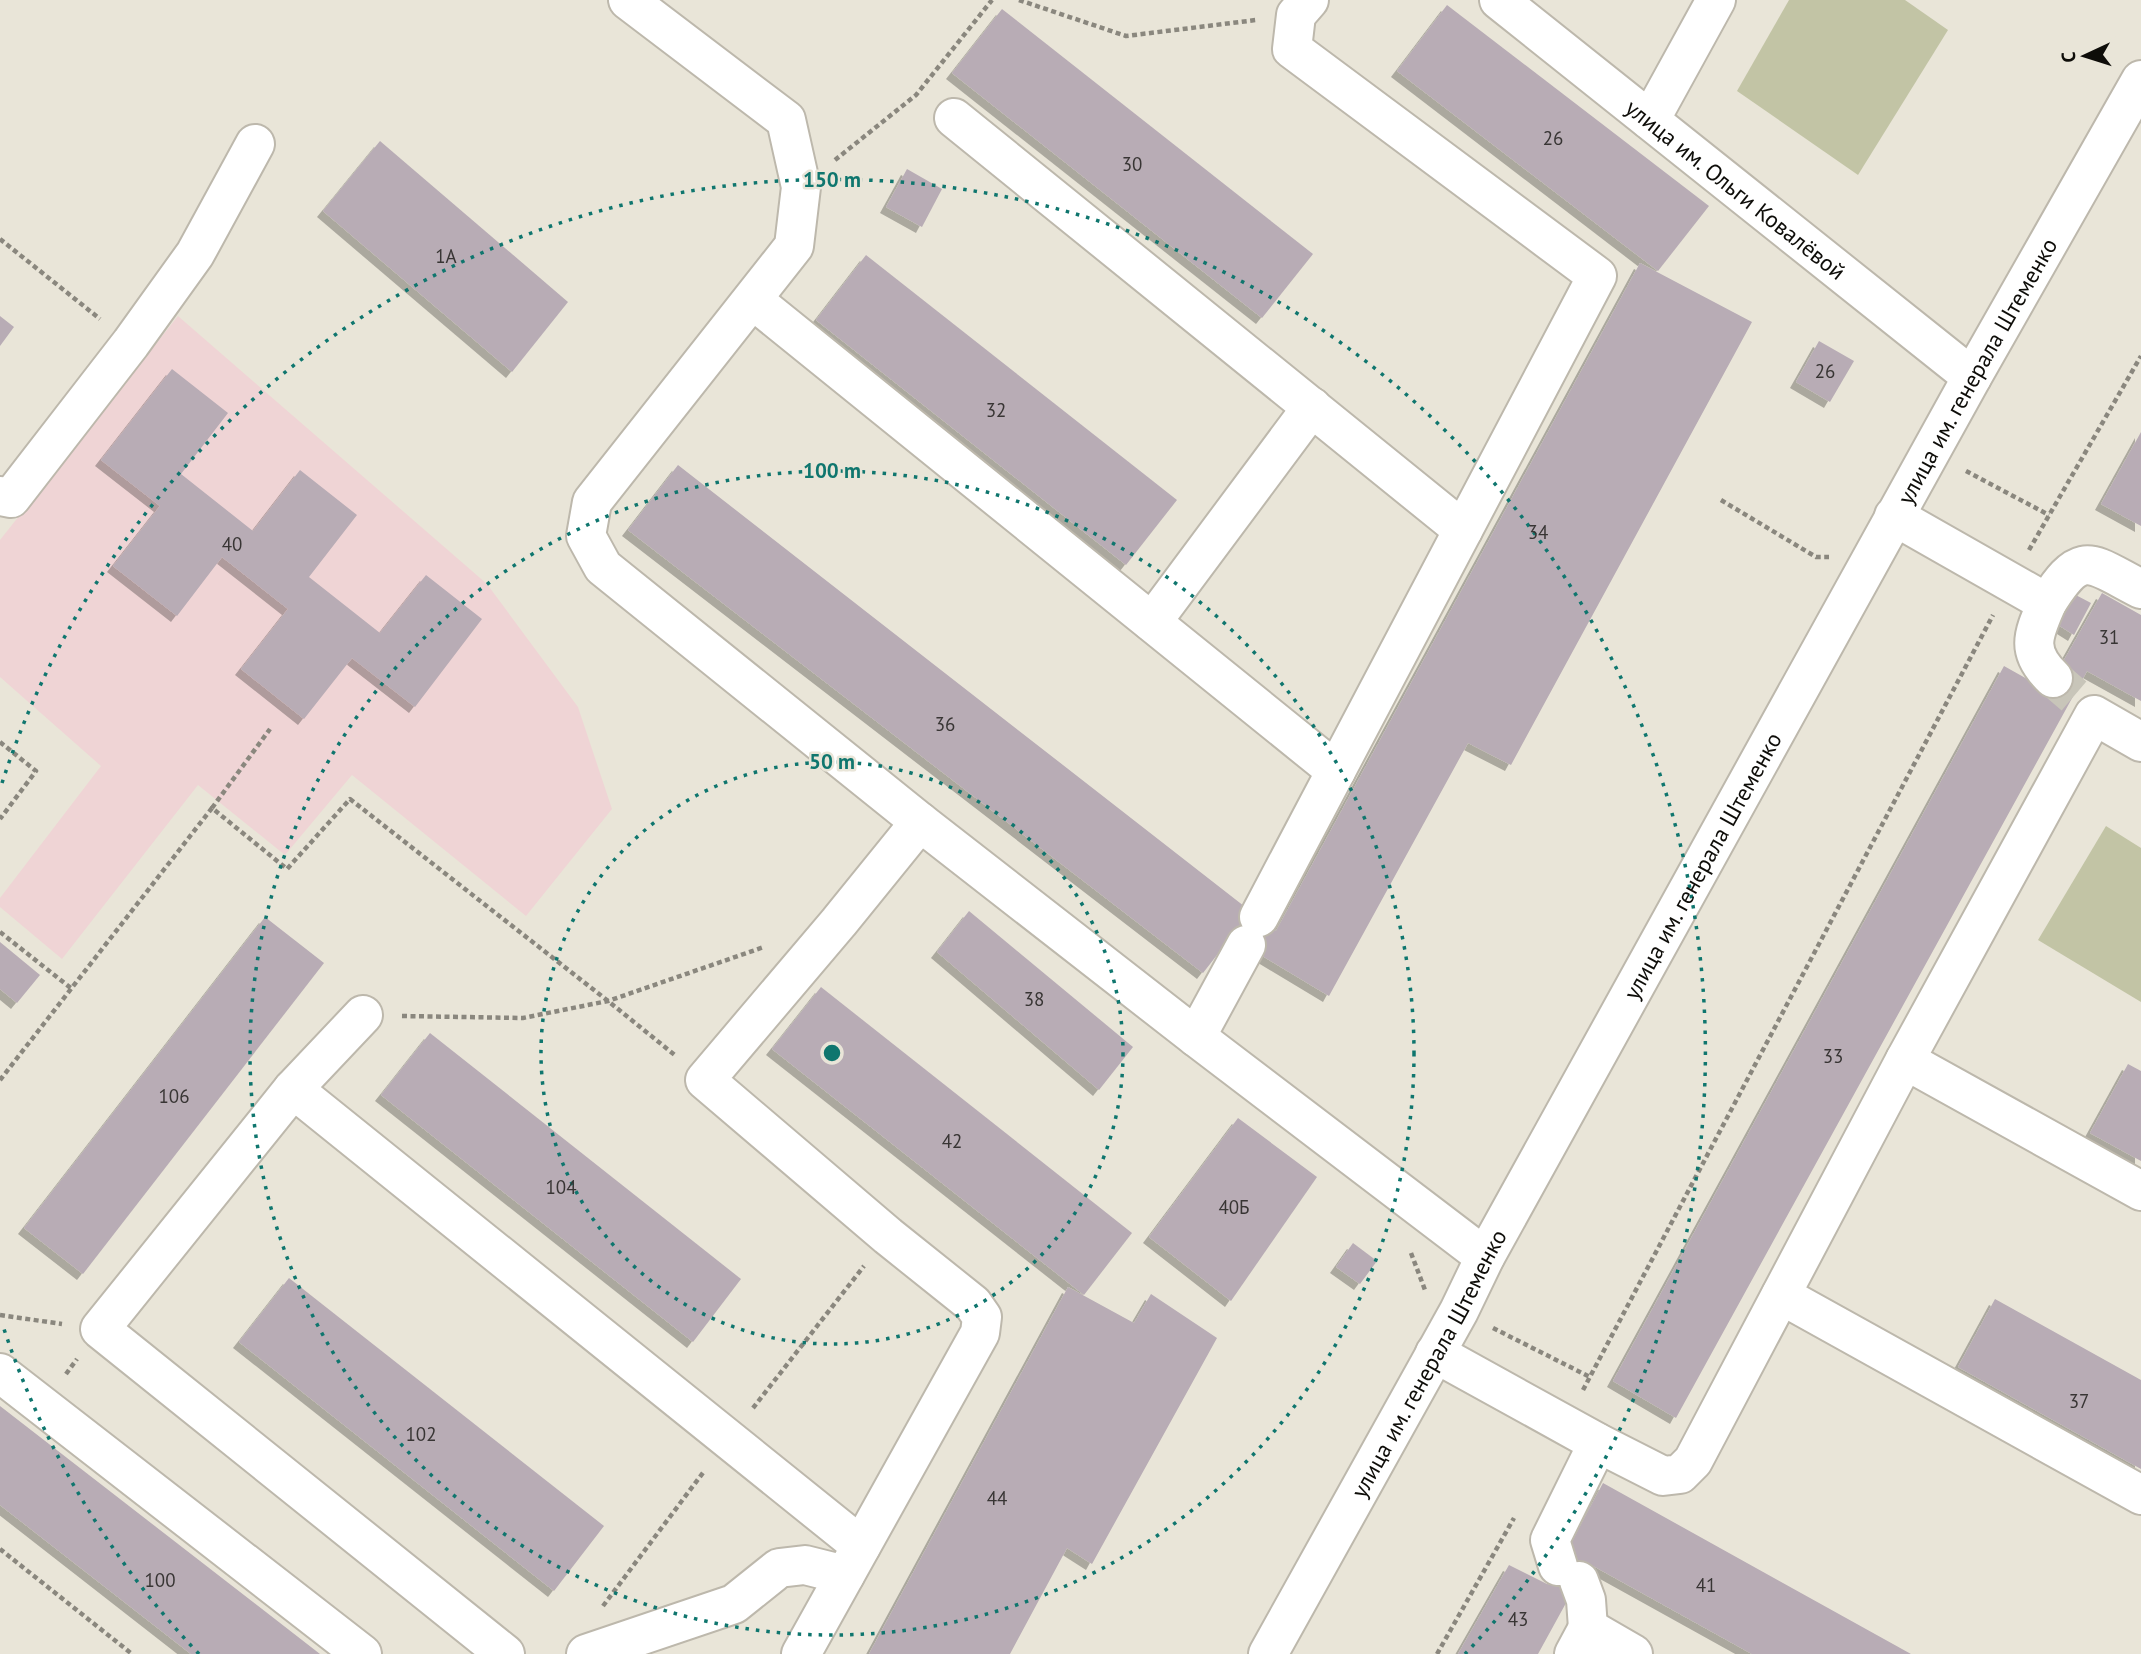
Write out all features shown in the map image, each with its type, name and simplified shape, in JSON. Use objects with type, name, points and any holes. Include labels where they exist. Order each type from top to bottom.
[{"type":"street","points":[[628,0],[786,120],[801,187],[794,246],[592,502],[586,536],[603,567],[920,822],[1485,1257]]},
{"type":"street","name":"улица им. Ольги Ковалёвой","points":[[1499,0],[1972,377]]},
{"type":"street","points":[[1650,120],[1716,0]]},
{"type":"street","points":[[1196,1037],[1597,276],[1292,49],[1302,7]]},
{"type":"street","name":"улица им. генерала Штеменко","points":[[1268,1654],[1894,516],[2141,79]]},
{"type":"street","points":[[954,118],[1463,530]]},
{"type":"street","points":[[0,496],[11,498],[131,343],[195,254],[255,144]]},
{"type":"street","points":[[753,300],[1336,771]]},
{"type":"street","points":[[1152,622],[1312,407]]},
{"type":"street","points":[[1894,516],[2046,603]]},
{"type":"street","points":[[2141,589],[2092,564],[2077,566],[2062,578],[2046,603],[2033,637],[2034,652],[2041,667],[2074,696],[2141,742]]},
{"type":"street","points":[[1435,1353],[1663,1476],[1681,1475],[1692,1461],[1905,1060],[2074,696]]},
{"type":"street","points":[[801,1654],[980,1333],[982,1317],[973,1304],[888,1236],[705,1080],[920,822]]},
{"type":"street","points":[[363,1015],[293,1088],[100,1329],[505,1654]]},
{"type":"street","points":[[1905,1060],[2141,1191]]},
{"type":"street","points":[[293,1088],[729,1439],[853,1561]]},
{"type":"street","points":[[1781,1295],[2141,1495]]},
{"type":"street","points":[[0,1373],[362,1654]]},
{"type":"street","points":[[1582,1434],[1550,1540],[1586,1600],[1581,1641],[1633,1654]]},
{"type":"street","points":[[586,1654],[734,1604],[779,1568],[853,1561]]},
{"type":"path","points":[[801,187],[916,95],[992,0]]},
{"type":"path","points":[[1019,0],[1126,36],[1302,7]]},
{"type":"path","points":[[0,239],[131,343]]},
{"type":"path","points":[[1582,1434],[2010,583],[2141,356]]},
{"type":"path","points":[[1930,452],[2049,515]]},
{"type":"path","points":[[1721,500],[1816,557],[1827,558],[1839,551]]},
{"type":"path","points":[[0,1080],[212,808],[270,729]]},
{"type":"path","points":[[0,742],[36,771],[0,819]]},
{"type":"path","points":[[212,808],[287,869],[350,799],[705,1080]]},
{"type":"path","points":[[0,932],[72,989]]},
{"type":"path","points":[[363,1015],[523,1018],[608,1001],[775,944]]},
{"type":"path","points":[[599,1611],[888,1236]]},
{"type":"path","points":[[0,1315],[100,1329],[42,1405]]},
{"type":"path","points":[[1437,1654],[1519,1509]]},
{"type":"path","points":[[0,1549],[132,1654]]},
{"type":"shaded area","points":[[178,316],[487,584],[578,707],[612,809],[526,916],[352,775],[285,855],[198,785],[62,959],[0,907],[0,898],[101,766],[0,677],[0,540]]},
{"type":"green space","points":[[1789,0],[1905,0],[1948,30],[1858,175],[1737,91]]},
{"type":"green space","points":[[2106,826],[2141,848],[2141,1002],[2038,940]]},
{"type":"building","points":[[1447,5],[1709,206],[1658,271],[1397,71]]},
{"type":"building","points":[[1002,9],[1313,254],[1262,318],[952,73]]},
{"type":"building","points":[[380,141],[568,302],[512,372],[323,211]]},
{"type":"building","points":[[907,169],[942,189],[922,227],[886,207]]},
{"type":"building","points":[[866,255],[1177,500],[1126,565],[816,320]]},
{"type":"building","points":[[1640,263],[1752,322],[1511,765],[1468,743],[1329,996],[1231,937],[1203,973],[628,530],[678,465],[1276,931]]},
{"type":"building","points":[[0,316],[14,327],[0,346]]},
{"type":"building","points":[[1819,341],[1854,361],[1830,402],[1796,382]]},
{"type":"building","points":[[172,369],[228,413],[181,474],[253,531],[300,470],[357,515],[309,577],[380,633],[426,575],[482,619],[415,707],[352,658],[304,719],[241,669],[288,609],[222,557],[177,616],[113,566],[160,506],[101,460]]},
{"type":"building","points":[[2141,432],[2141,526],[2101,504]]},
{"type":"building","points":[[2070,592],[2091,603],[2074,635],[2052,621]]},
{"type":"building","points":[[2102,593],[2141,615],[2141,701],[2087,671],[1676,1418],[1613,1381],[2004,666],[2047,690]]},
{"type":"building","points":[[969,911],[1133,1047],[1099,1090],[937,952]]},
{"type":"building","points":[[265,917],[324,963],[83,1274],[24,1228]]},
{"type":"building","points":[[0,942],[40,975],[17,1003],[0,989]]},
{"type":"building","points":[[821,987],[1132,1233],[1084,1295],[772,1049]]},
{"type":"building","points":[[430,1033],[741,1279],[693,1342],[381,1095]]},
{"type":"building","points":[[2128,1064],[2141,1071],[2141,1161],[2090,1133]]},
{"type":"building","points":[[1238,1118],[1317,1177],[1231,1301],[1149,1237]]},
{"type":"building","points":[[1353,1243],[1377,1261],[1360,1284],[1336,1267]]},
{"type":"building","points":[[289,1278],[604,1526],[554,1591],[239,1342]]},
{"type":"building","points":[[1068,1287],[1134,1323],[1151,1294],[1217,1338],[1092,1564],[1067,1548],[1010,1654],[869,1654]]},
{"type":"building","points":[[1995,1299],[2141,1380],[2141,1469],[1958,1367]]},
{"type":"building","points":[[0,1406],[320,1654],[191,1654],[0,1505]]},
{"type":"building","points":[[1603,1483],[1911,1654],[1752,1654],[1588,1563],[1538,1654],[1458,1654],[1509,1565],[1549,1585]]},
{"type":"tunnel","points":[[2053,678],[2074,696]]}]
